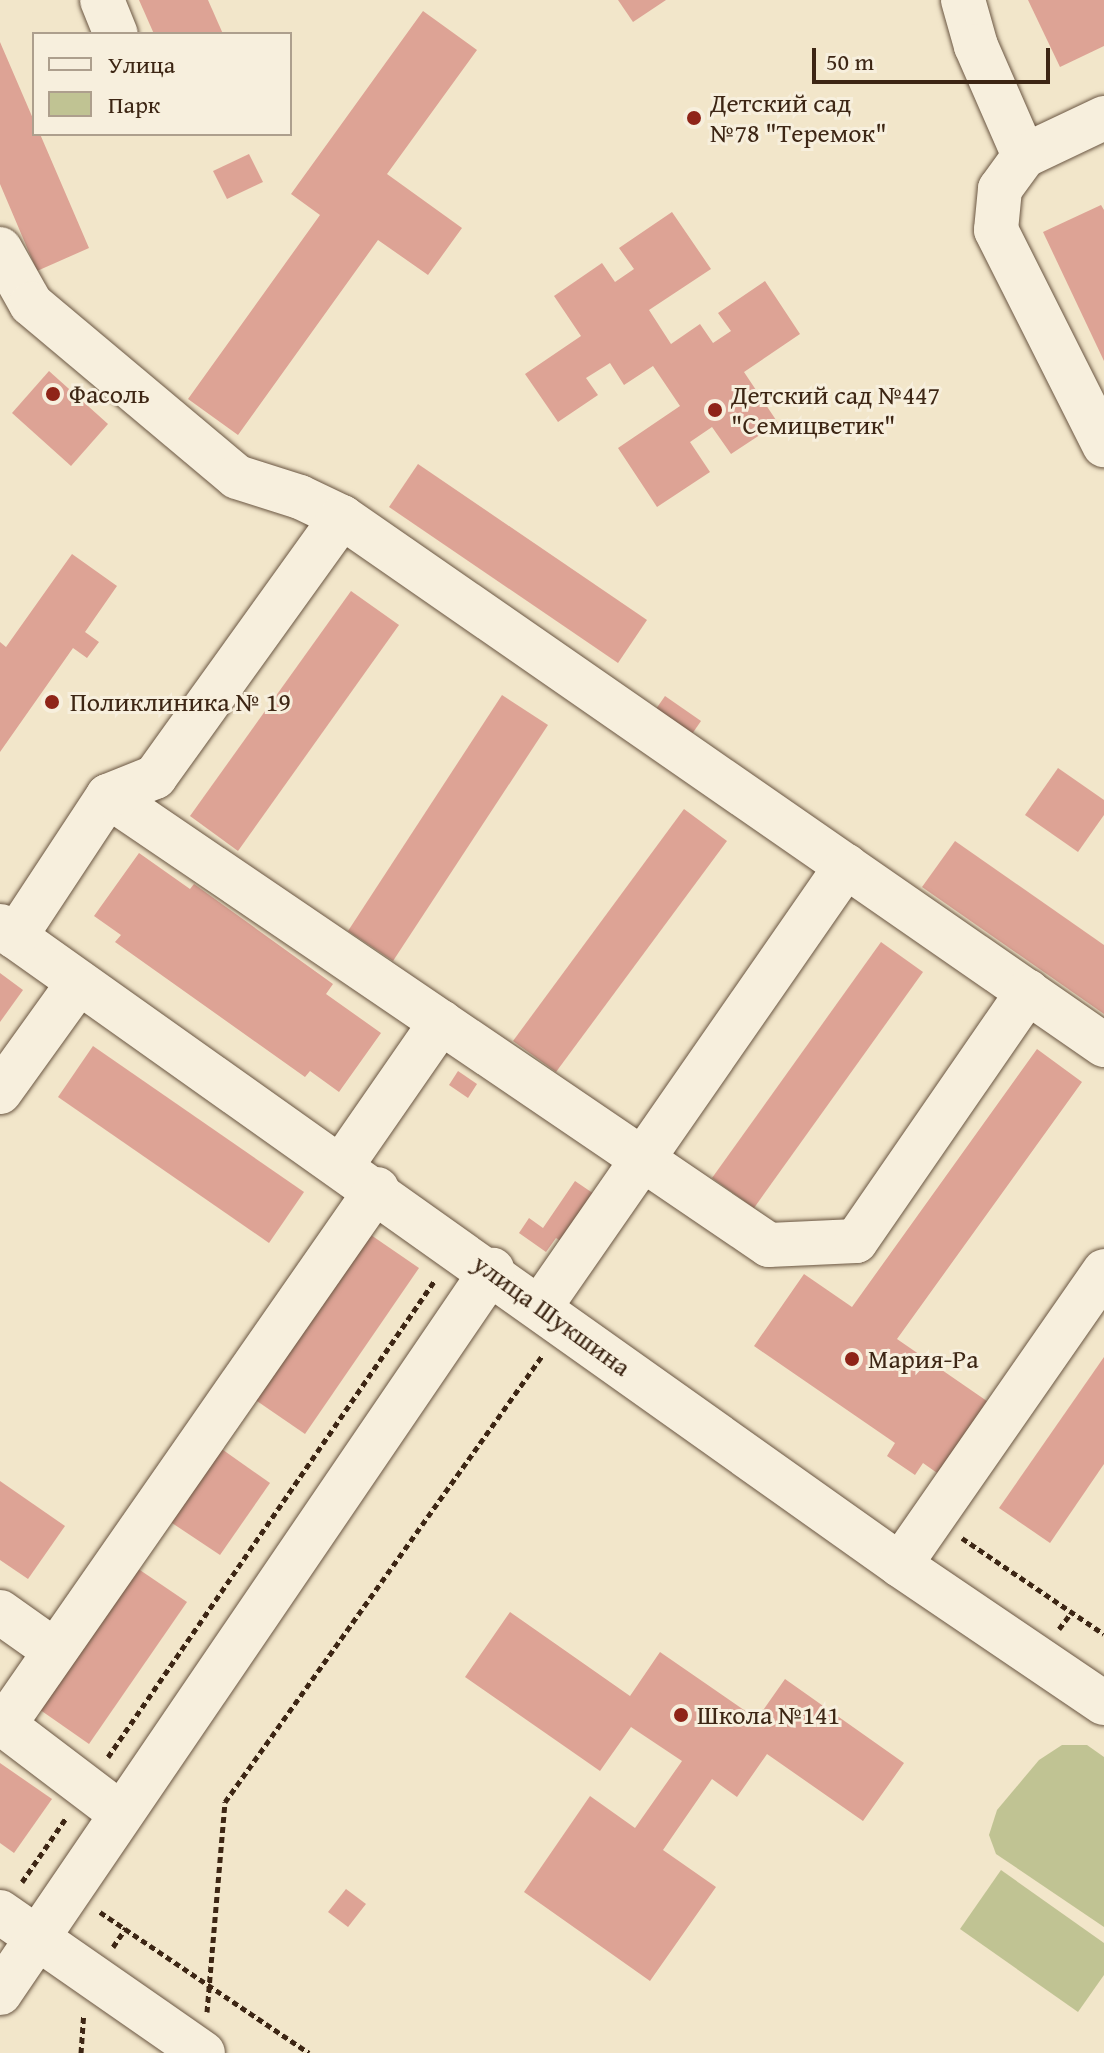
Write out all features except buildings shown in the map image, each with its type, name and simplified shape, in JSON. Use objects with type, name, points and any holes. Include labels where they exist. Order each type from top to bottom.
[{"type":"street","points":[[102,0],[115,32]]},
{"type":"street","points":[[963,0],[976,46],[1024,156]]},
{"type":"street","points":[[1104,118],[1024,156],[1000,189],[996,230],[1104,445]]},
{"type":"street","points":[[0,249],[31,304],[237,477],[300,497],[342,517],[1104,1045]]},
{"type":"street","points":[[8,931],[108,796],[155,777],[342,517]]},
{"type":"street","points":[[108,796],[769,1245],[856,1241],[1028,992]]},
{"type":"street","points":[[552,1316],[643,1159],[846,866]]},
{"type":"street","name":"улица Шукшина","points":[[8,931],[475,1258],[900,1565],[1101,1695]]},
{"type":"street","points":[[0,1092],[79,982]]},
{"type":"street","points":[[342,1165],[441,1022]]},
{"type":"street","points":[[102,1802],[2,1723],[377,1189]]},
{"type":"street","points":[[0,1993],[35,1938],[50,1878],[475,1258]]},
{"type":"street","points":[[900,1565],[1104,1272]]},
{"type":"street","points":[[0,1612],[55,1651]]},
{"type":"street","points":[[9,1901],[35,1938],[204,2039]]},
{"type":"path","points":[[9,1901],[50,1878],[475,1258]]},
{"type":"path","points":[[204,2039],[225,1802],[552,1316]]},
{"type":"path","points":[[932,1518],[1104,1634]]},
{"type":"path","points":[[50,1878],[309,2053]]},
{"type":"green space","points":[[1062,1745],[1087,1745],[1104,1757],[1104,1927],[996,1854],[989,1835],[997,1810],[1039,1760]]},
{"type":"green space","points":[[1001,1870],[1104,1943],[1104,1975],[1078,2012],[960,1929]]},
{"type":"place","name":"Детский сад №78 \"Теремок\"","points":[[694,118]]},
{"type":"place","name":"Фасоль","points":[[53,394]]},
{"type":"place","name":"Детский сад №447 \"Семицветик\"","points":[[715,410]]},
{"type":"place","name":"Поликлиника № 19","points":[[52,702]]},
{"type":"place","name":"Мария-Ра","points":[[852,1359]]},
{"type":"place","name":"Школа №141","points":[[681,1715]]}]
